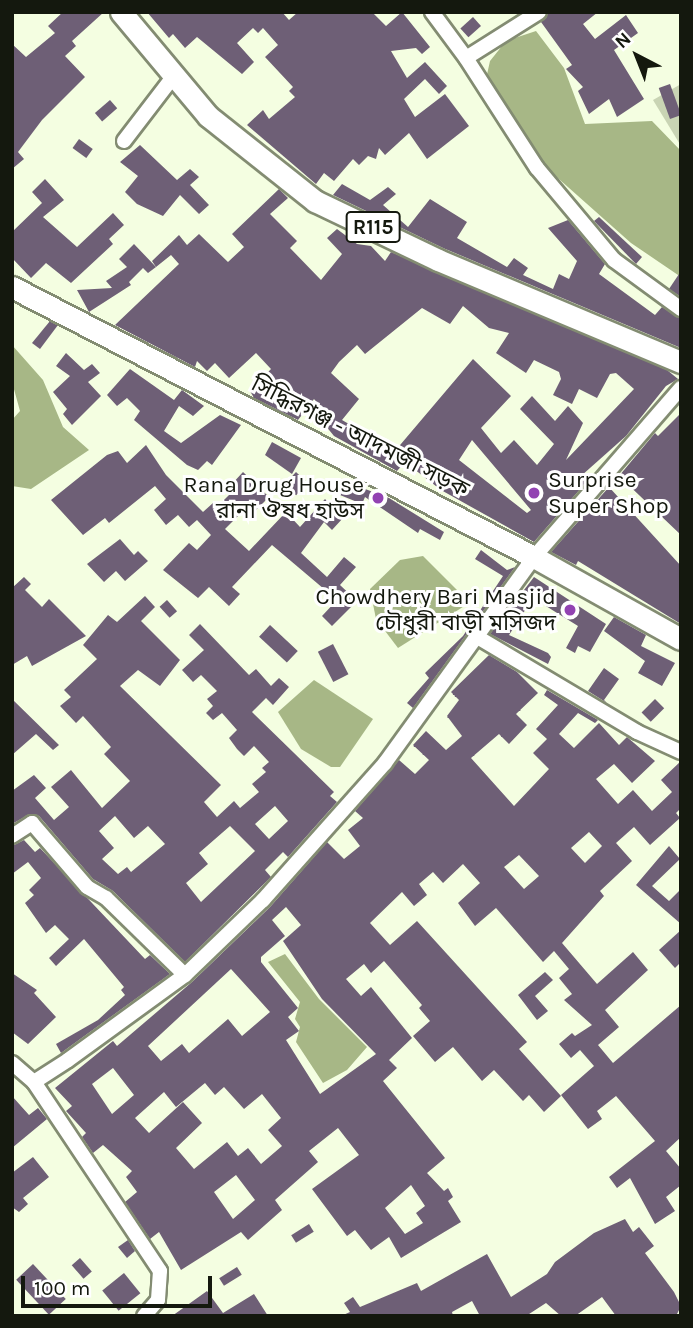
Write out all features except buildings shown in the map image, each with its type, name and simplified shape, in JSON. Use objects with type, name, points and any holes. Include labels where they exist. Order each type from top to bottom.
[{"type":"main road","name":"R115","points":[[121,12],[208,116],[315,201],[438,260],[681,362]]},
{"type":"main road","name":"সিদ্ধিরগঞ্জ - আদমজী সড়ক","points":[[12,287],[534,557],[681,639]]},
{"type":"street","points":[[432,12],[466,58],[537,168],[614,260],[681,309]]},
{"type":"street","points":[[466,58],[539,12]]},
{"type":"street","points":[[124,141],[173,77]]},
{"type":"street","points":[[34,1083],[131,1018],[185,975],[263,900],[385,763],[479,638],[534,557],[681,388]]},
{"type":"street","points":[[479,638],[637,732],[681,752]]},
{"type":"street","points":[[12,836],[32,823],[87,887],[102,894],[185,975]]},
{"type":"street","points":[[12,1063],[34,1083],[160,1270],[158,1300],[144,1316]]},
{"type":"shaded area","points":[[536,31],[564,68],[585,124],[652,121],[681,151],[681,277],[631,243],[542,164],[486,79],[490,61],[506,41]]},
{"type":"shaded area","points":[[681,84],[681,146],[653,100]]},
{"type":"shaded area","points":[[12,345],[43,380],[63,427],[89,450],[31,489],[12,486],[12,420],[20,411],[12,382]]},
{"type":"shaded area","points":[[423,556],[463,596],[466,605],[398,648],[376,619],[370,589],[400,560]]},
{"type":"shaded area","points":[[314,680],[373,719],[340,767],[331,767],[301,749],[278,712]]},
{"type":"shaded area","points":[[285,954],[319,999],[367,1047],[347,1070],[323,1083],[296,1042],[300,1027],[295,1019],[300,1002],[268,962]]},
{"type":"place","name":"Surprise Super Shop","points":[[534,493]]},
{"type":"place","name":"Rana Drug House রানা ঔষধ হাউস","points":[[378,498]]},
{"type":"place","name":"Chowdhery Bari Masjid চৌধুরী বাড়ী মসিজদ","points":[[570,610]]}]
